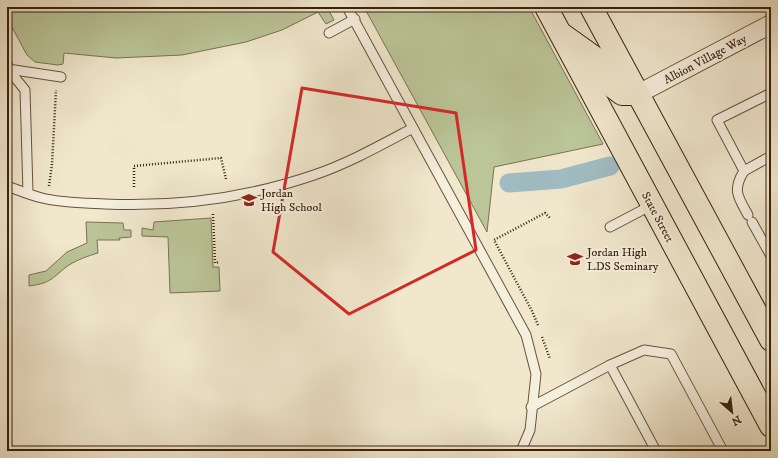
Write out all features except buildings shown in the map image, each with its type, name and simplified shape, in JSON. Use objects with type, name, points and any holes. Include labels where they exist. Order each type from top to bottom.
[{"type":"main road","name":"State Street","points":[[546,7],[771,426]]},
{"type":"main road","points":[[591,7],[771,340]]},
{"type":"main road","points":[[560,33],[598,60],[614,88],[622,94],[638,94]]},
{"type":"street","name":"Albion Village Way","points":[[638,94],[771,24]]},
{"type":"lane","points":[[348,7],[526,335],[536,374],[531,407],[530,430],[521,451]]},
{"type":"lane","points":[[329,33],[355,19]]},
{"type":"lane","points":[[7,68],[59,77]]},
{"type":"lane","points":[[7,68],[25,90],[28,193]]},
{"type":"lane","points":[[744,171],[717,120],[771,93]]},
{"type":"lane","points":[[7,186],[46,198],[74,203],[160,204],[236,196],[278,186],[315,174],[350,160],[413,128]]},
{"type":"lane","points":[[771,156],[744,171],[738,180],[736,189],[739,198],[771,256]]},
{"type":"lane","points":[[610,227],[652,205]]},
{"type":"lane","points":[[531,407],[610,365],[644,350],[671,354],[723,451]]},
{"type":"lane","points":[[610,365],[656,451]]},
{"type":"path","points":[[46,198],[52,164],[59,77]]},
{"type":"path","points":[[134,187],[134,166],[221,158],[226,179]]},
{"type":"path","points":[[550,218],[545,213],[494,240],[532,311],[550,359]]},
{"type":"path","points":[[213,214],[215,263],[219,262]]},
{"type":"highlighted area","points":[[302,88],[456,113],[476,250],[349,314],[273,252]]},
{"type":"green space","points":[[7,7],[327,7],[334,20],[326,24],[318,12],[282,30],[246,42],[182,55],[116,58],[64,53],[63,64],[58,65],[35,62],[27,55],[7,18]]},
{"type":"green space","points":[[364,7],[529,7],[603,144],[494,167],[487,232]]},
{"type":"green space","points":[[211,218],[213,267],[219,267],[220,291],[170,293],[168,237],[142,236],[142,228],[153,230],[154,222]]},
{"type":"green space","points":[[86,222],[123,223],[124,230],[131,230],[131,237],[119,238],[120,240],[97,240],[98,253],[69,265],[48,281],[29,286],[29,275],[46,271],[67,252],[87,243]]},
{"type":"waterway","points":[[509,183],[561,179],[610,166]]},
{"type":"place","name":"Jordan High School","points":[[249,200]]},
{"type":"place","name":"Jordan High LDS Seminary","points":[[575,259]]}]
